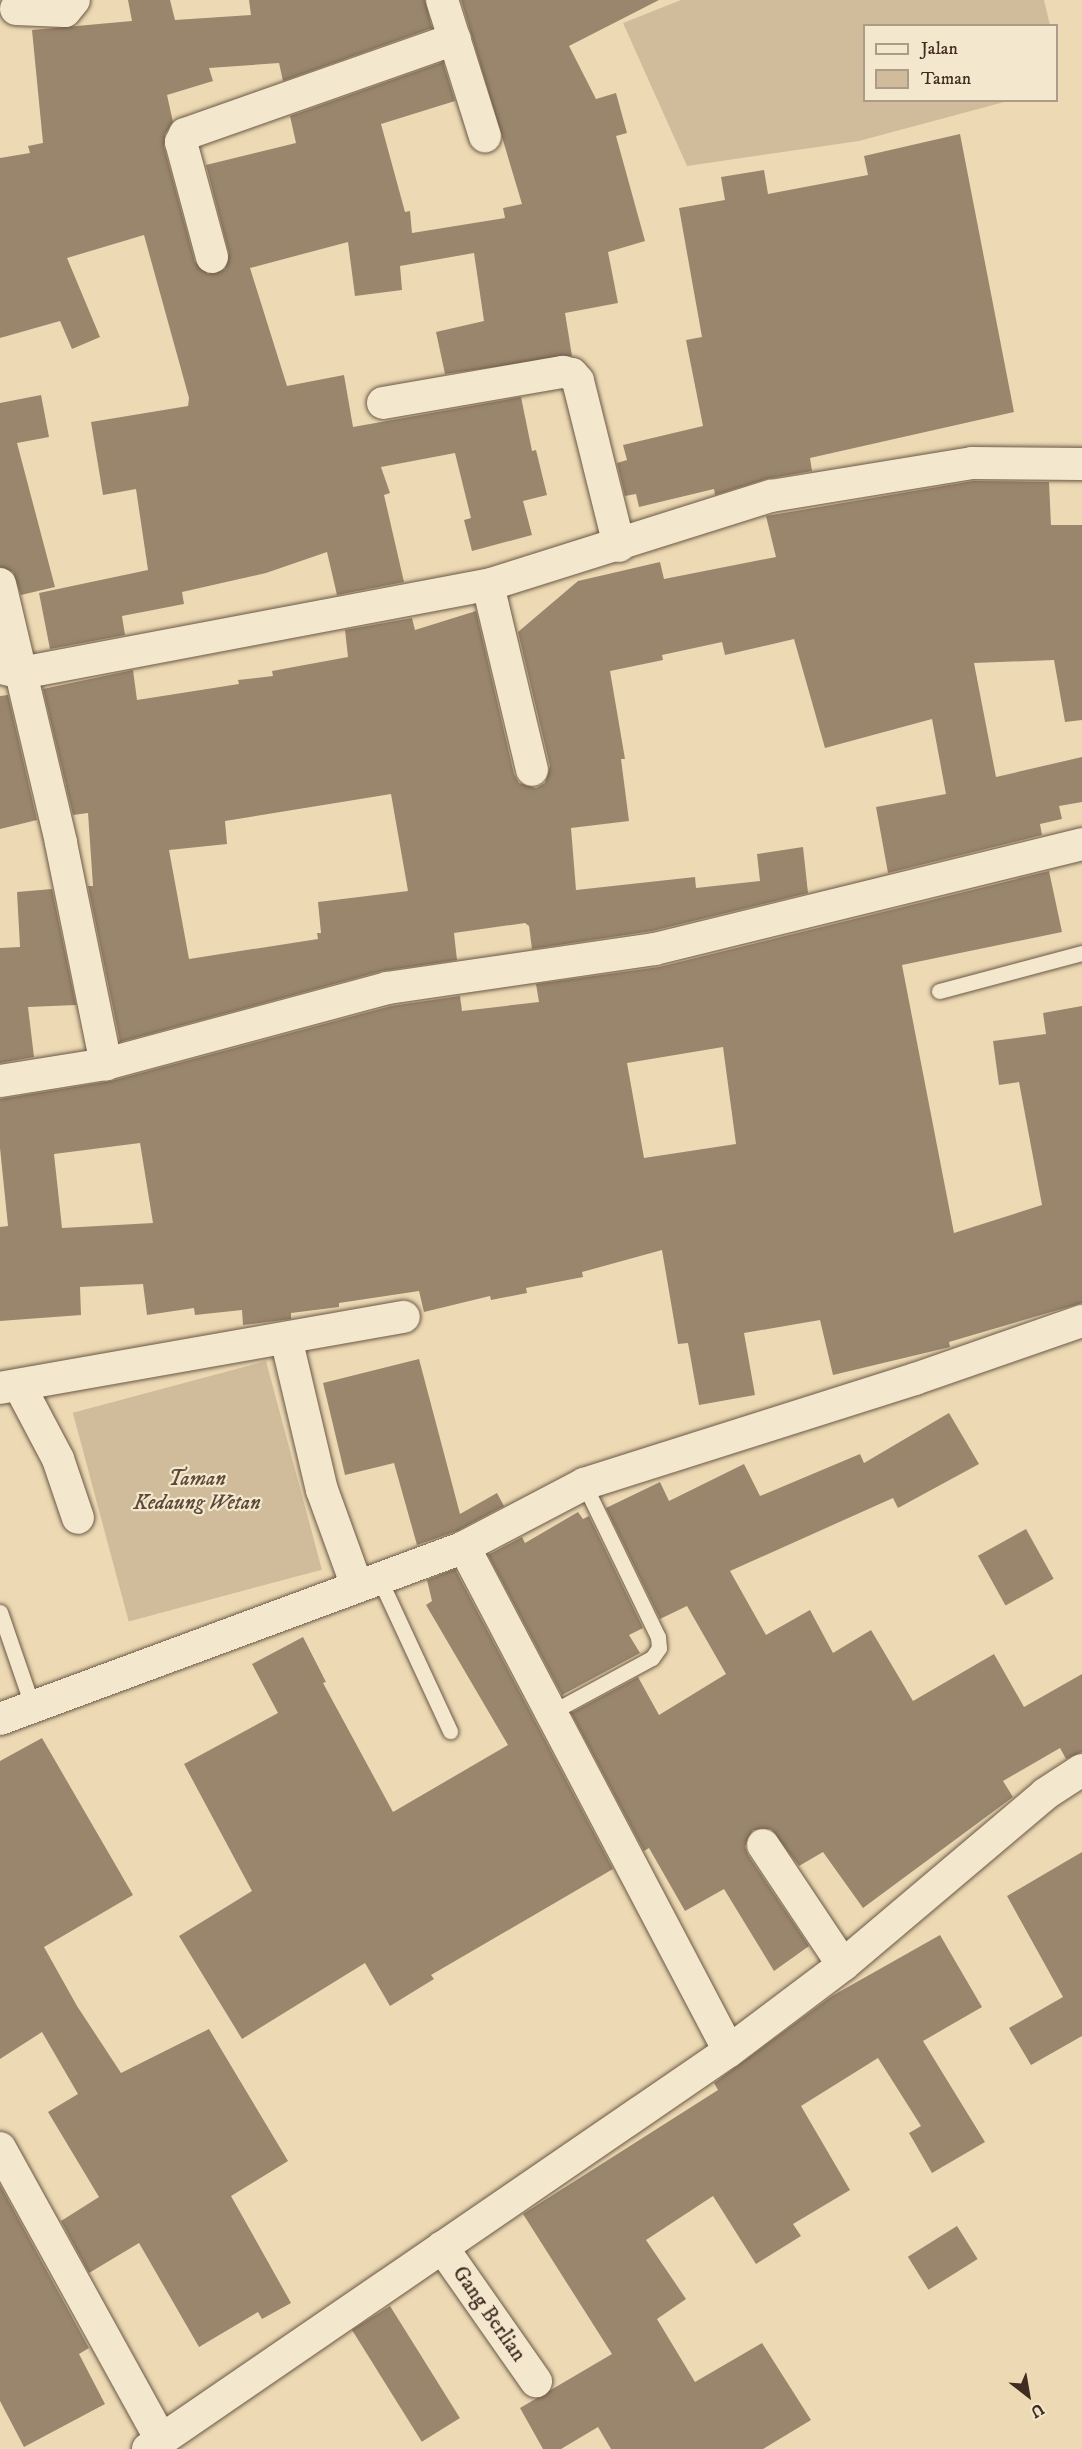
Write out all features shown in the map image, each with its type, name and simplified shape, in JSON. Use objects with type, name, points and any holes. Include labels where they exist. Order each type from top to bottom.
[{"type":"street","points":[[16,9],[65,11],[74,0]]},
{"type":"street","points":[[442,0],[485,136]]},
{"type":"street","points":[[212,257],[181,142],[185,134],[454,39]]},
{"type":"street","points":[[383,403],[563,372],[572,374],[578,381],[619,546]]},
{"type":"street","points":[[10,671],[488,585],[563,559],[619,546],[771,496],[972,463],[1082,464]]},
{"type":"street","points":[[0,584],[10,671],[61,843],[106,1064]]},
{"type":"street","points":[[488,585],[532,770]]},
{"type":"street","points":[[0,1081],[106,1064],[387,988],[655,949],[1082,844]]},
{"type":"street","points":[[78,1518],[58,1459],[9,1387],[404,1317]]},
{"type":"street","points":[[0,1719],[32,1705],[464,1547],[584,1484],[915,1379],[1082,1321]]},
{"type":"street","points":[[286,1338],[322,1490],[368,1582]]},
{"type":"street","points":[[464,1547],[554,1711],[729,2052]]},
{"type":"street","points":[[0,2148],[155,2444],[729,2052],[843,1965],[1045,1794],[1082,1770]]},
{"type":"street","points":[[763,1845],[843,1965]]},
{"type":"street","name":"Gang Berlian","points":[[442,2247],[536,2381]]},
{"type":"lane","points":[[939,991],[1082,953]]},
{"type":"lane","points":[[554,1711],[652,1658],[659,1648],[658,1637],[584,1484]]},
{"type":"lane","points":[[368,1582],[450,1731]]},
{"type":"lane","points":[[0,1612],[32,1705]]},
{"type":"green space","points":[[681,0],[1044,0],[1050,24],[863,24],[863,102],[1004,102],[859,141],[687,166],[623,23]]},
{"type":"green space","name":"Taman Kedaung Wetan","points":[[266,1361],[322,1570],[129,1621],[73,1413]]},
{"type":"building","points":[[128,0],[170,0],[175,20],[251,15],[249,0],[425,0],[432,28],[283,81],[279,63],[209,68],[213,81],[167,95],[173,122],[165,134],[164,147],[195,262],[208,274],[225,269],[229,253],[206,165],[296,143],[290,116],[443,62],[455,101],[381,124],[405,212],[410,211],[412,233],[505,218],[503,208],[522,204],[461,0],[659,0],[569,46],[596,99],[616,93],[627,133],[616,136],[645,241],[608,252],[618,303],[565,313],[572,356],[445,374],[436,332],[484,321],[474,253],[400,266],[402,290],[355,296],[348,242],[250,268],[287,386],[344,375],[353,427],[521,397],[532,451],[536,450],[547,495],[523,501],[532,535],[472,551],[464,520],[471,518],[455,453],[381,467],[390,493],[384,495],[404,582],[337,595],[327,552],[266,573],[182,592],[184,604],[122,616],[125,635],[50,649],[39,593],[148,570],[136,489],[103,495],[91,422],[188,406],[189,398],[144,235],[67,258],[100,337],[72,349],[60,321],[0,338],[0,158],[30,153],[28,146],[43,143],[32,30],[132,21]]},
{"type":"building","points":[[960,134],[1014,412],[810,458],[812,471],[766,479],[715,495],[714,489],[639,507],[636,494],[625,496],[617,463],[627,460],[623,445],[703,426],[686,340],[702,337],[679,208],[725,200],[721,177],[764,170],[768,194],[868,175],[864,156]]},
{"type":"building","points":[[41,395],[49,437],[17,443],[55,587],[21,595],[13,572],[0,567],[0,403]]},
{"type":"building","points":[[973,481],[1049,482],[1051,525],[1082,525],[1082,720],[1065,722],[1054,660],[974,663],[996,777],[1082,757],[1082,802],[1059,806],[1062,819],[1040,824],[1042,835],[888,873],[876,807],[946,794],[932,719],[825,748],[794,639],[725,655],[722,642],[662,655],[663,660],[610,671],[625,759],[621,759],[629,821],[571,828],[576,890],[695,877],[696,888],[760,881],[757,854],[803,847],[808,893],[652,931],[532,949],[529,926],[525,923],[454,933],[457,960],[382,971],[120,1042],[88,886],[93,886],[88,813],[73,815],[43,689],[133,670],[137,700],[239,684],[238,680],[273,676],[272,671],[348,657],[345,630],[412,618],[415,630],[476,611],[514,774],[519,783],[536,788],[545,783],[550,766],[518,632],[578,581],[660,562],[664,579],[776,557],[766,516]],"holes":[[[391,794],[408,891],[318,902],[321,933],[317,933],[318,939],[189,959],[169,850],[227,844],[225,821]]]},
{"type":"building","points":[[8,695],[37,820],[0,829],[0,696]]},
{"type":"building","points":[[1049,871],[1062,932],[902,965],[954,1233],[1042,1205],[1019,1082],[999,1085],[993,1041],[1046,1034],[1043,1013],[1082,1006],[1082,1303],[949,1342],[950,1347],[833,1375],[820,1320],[744,1333],[755,1395],[699,1405],[688,1343],[678,1344],[662,1250],[582,1272],[583,1277],[526,1288],[527,1293],[491,1300],[490,1296],[424,1312],[419,1291],[339,1303],[339,1307],[291,1313],[291,1319],[243,1325],[242,1310],[195,1315],[194,1308],[147,1315],[143,1284],[80,1287],[81,1315],[0,1321],[0,1227],[8,1226],[0,1148],[0,1099],[111,1081],[391,1006],[460,996],[462,1011],[539,1002],[536,984],[659,967]],"holes":[[[723,1047],[736,1144],[644,1158],[627,1063]],[[140,1143],[153,1223],[62,1228],[54,1154]]]},
{"type":"building","points":[[52,889],[76,1005],[28,1007],[34,1057],[0,1063],[0,948],[20,947],[17,892]]},
{"type":"building","points":[[419,1359],[460,1514],[497,1493],[504,1506],[457,1531],[417,1545],[394,1463],[345,1475],[323,1383]]},
{"type":"building","points":[[949,1413],[979,1464],[898,1508],[893,1498],[730,1571],[766,1635],[810,1610],[833,1653],[871,1630],[913,1701],[994,1654],[1024,1707],[1082,1674],[1082,1752],[1066,1759],[1060,1748],[1003,1781],[1013,1797],[863,1908],[823,1852],[799,1866],[771,1829],[753,1830],[745,1846],[748,1855],[809,1946],[774,1971],[724,1889],[685,1911],[649,1848],[644,1851],[571,1713],[638,1677],[659,1715],[726,1674],[687,1606],[660,1619],[606,1508],[660,1482],[669,1501],[744,1464],[760,1496],[860,1454],[864,1463]]},
{"type":"building","points":[[578,1512],[583,1519],[589,1516],[643,1628],[629,1635],[640,1653],[562,1695],[488,1555],[522,1537],[525,1543]]},
{"type":"building","points":[[1026,1529],[1054,1579],[1006,1606],[978,1556]]},
{"type":"building","points":[[455,1569],[613,1869],[431,1975],[434,1979],[390,2006],[365,1963],[242,2039],[179,1936],[252,1891],[184,1764],[278,1713],[252,1664],[303,1637],[326,1682],[323,1683],[393,1812],[508,1745],[426,1605],[432,1601],[427,1580]]},
{"type":"building","points":[[42,1738],[133,1895],[44,1947],[77,2006],[121,2073],[209,2029],[288,2161],[231,2196],[291,2303],[262,2319],[258,2312],[199,2347],[139,2243],[89,2273],[61,2221],[99,2197],[48,2112],[78,2094],[42,2032],[0,2059],[0,1761]]},
{"type":"building","points":[[1082,1852],[1082,2036],[1031,2065],[1009,2028],[1063,1997],[1007,1896]]},
{"type":"building","points":[[940,1935],[982,2007],[923,2041],[985,2142],[932,2173],[909,2133],[921,2126],[878,2058],[801,2106],[850,2190],[793,2224],[801,2236],[756,2264],[713,2196],[646,2240],[686,2299],[657,2319],[695,2382],[762,2343],[811,2420],[763,2449],[611,2449],[598,2427],[561,2449],[543,2449],[520,2408],[612,2354],[523,2214],[718,2090],[714,2083],[832,1996]]},
{"type":"building","points":[[0,2185],[89,2348],[79,2354],[105,2404],[24,2447],[0,2401]]},
{"type":"building","points":[[957,2226],[978,2259],[928,2290],[908,2257]]},
{"type":"building","points":[[390,2306],[460,2418],[422,2442],[352,2330]]}]
